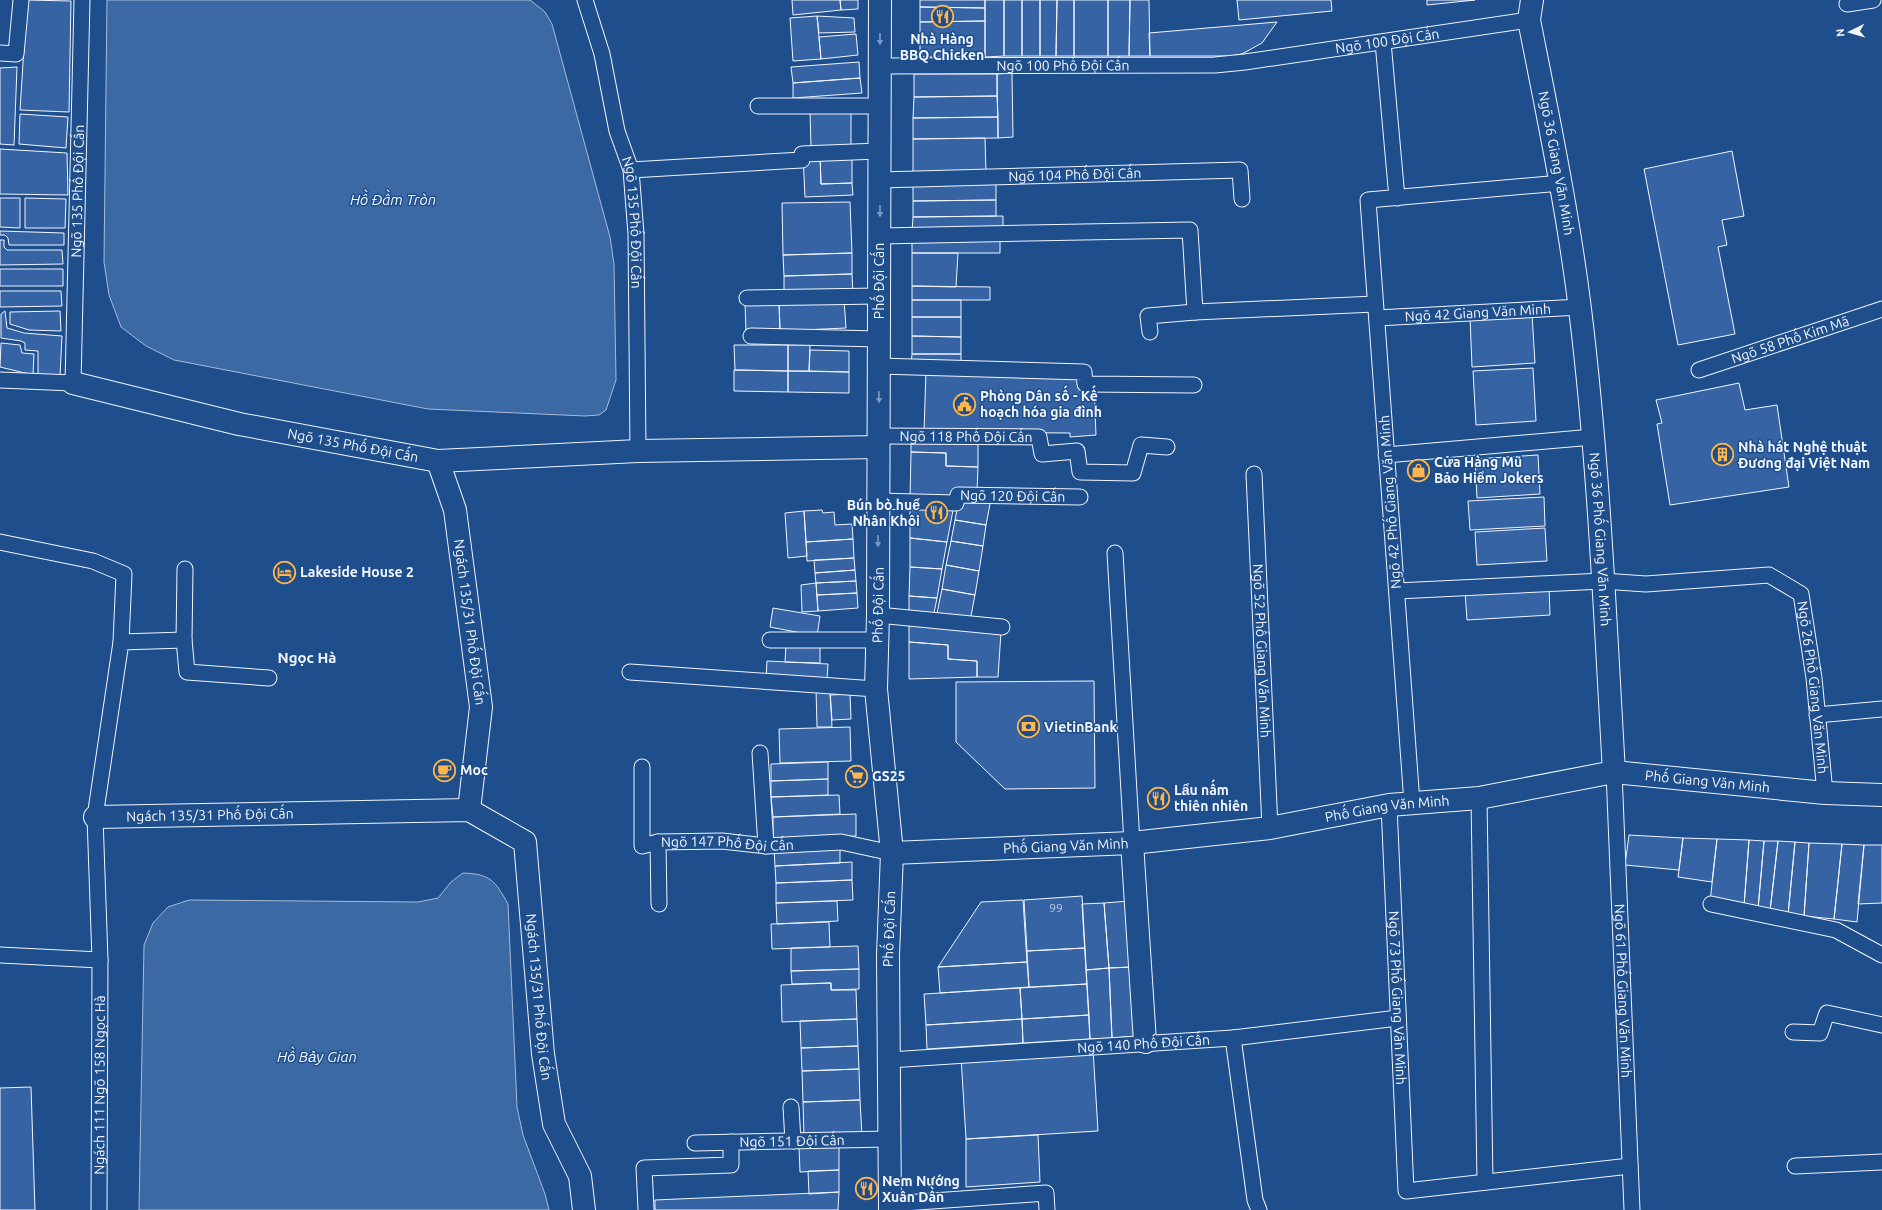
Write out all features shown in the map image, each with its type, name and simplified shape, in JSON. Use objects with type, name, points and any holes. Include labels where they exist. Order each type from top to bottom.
[{"type":"street","name":"Phố Đội Cấn","points":[[880,0],[878,615],[876,689],[892,853],[888,955],[890,1207]]},
{"type":"street","name":"Ngõ 36 Giang Văn Minh","points":[[1530,10],[1561,183],[1580,307]]},
{"type":"street","name":"Ngõ 36 Phố Giang Văn Minh","points":[[1580,307],[1593,437],[1614,772]]},
{"type":"street","name":"Ngõ 135 Phố Đội Cấn","points":[[73,383],[238,424],[438,461],[638,451],[878,442]]},
{"type":"street","name":"Ngách 135/31 Phố Đội Cấn","points":[[438,461],[455,510],[482,707],[469,810]]},
{"type":"street","name":"Phố Giang Văn Minh","points":[[892,853],[1132,843],[1270,828],[1389,805],[1479,798],[1614,772],[1825,793],[1882,796]]},
{"type":"street","name":"Ngách 135/31 Phố Đội Cấn","points":[[95,817],[469,810],[525,842],[543,1054],[551,1108],[554,1124],[580,1176],[584,1210]]},
{"type":"street","points":[[1132,843],[1146,1042]]},
{"type":"lane","points":[[0,53],[16,54],[21,0]]},
{"type":"lane","name":"Ngõ 135 Phố Đội Cấn","points":[[0,380],[73,383],[82,0]]},
{"type":"lane","name":"Ngõ 135 Phố Đội Cấn","points":[[585,0],[602,54],[617,131],[631,170],[636,234],[638,451]]},
{"type":"lane","points":[[1847,4],[1873,0]]},
{"type":"lane","name":"Ngõ 100 Đội Cấn","points":[[1245,62],[1383,42],[1530,10]]},
{"type":"lane","points":[[1383,42],[1397,198],[1561,183]]},
{"type":"lane","name":"Ngõ 100 Phố Đội Cấn","points":[[880,66],[1215,65],[1245,62]]},
{"type":"lane","points":[[758,106],[880,106]]},
{"type":"lane","points":[[631,170],[802,160],[802,154],[879,151]]},
{"type":"lane","name":"Ngõ 104 Phố Đội Cấn","points":[[880,180],[1240,170],[1242,199]]},
{"type":"lane","name":"Ngõ 42 Phố Giang Văn Minh","points":[[1397,198],[1368,200],[1412,803]]},
{"type":"lane","points":[[880,236],[1190,230],[1195,312]]},
{"type":"lane","points":[[747,298],[879,296]]},
{"type":"lane","name":"Ngõ 42 Giang Văn Minh","points":[[1150,332],[1148,316],[1195,312],[1376,311],[1580,307]]},
{"type":"lane","name":"Ngõ 58 Phố Kim Mã","points":[[1699,370],[1882,309]]},
{"type":"lane","points":[[751,336],[879,339]]},
{"type":"lane","points":[[878,366],[1084,372],[1085,384],[1194,385]]},
{"type":"lane","name":"Ngõ 118 Phố Đội Cấn","points":[[878,442],[1039,437],[1042,454],[1077,451],[1080,472],[1133,474],[1141,445],[1167,448]]},
{"type":"lane","points":[[1386,455],[1593,437]]},
{"type":"lane","name":"Ngõ 52 Phố Giang Văn Minh","points":[[1254,474],[1270,828]]},
{"type":"lane","name":"Ngõ 120 Đội Cấn","points":[[878,501],[956,503],[958,495],[1080,498]]},
{"type":"lane","points":[[0,542],[93,561],[124,574],[121,642],[95,817],[100,960],[0,955]]},
{"type":"lane","points":[[1115,553],[1132,843]]},
{"type":"lane","points":[[185,569],[184,640],[187,672],[269,678]]},
{"type":"lane","name":"Ngõ 26 Phố Giang Văn Minh","points":[[1603,580],[1646,584],[1769,575],[1801,594],[1814,678],[1825,793]]},
{"type":"lane","points":[[1397,591],[1603,580]]},
{"type":"lane","points":[[878,615],[1002,627]]},
{"type":"lane","points":[[121,642],[184,640]]},
{"type":"lane","points":[[770,640],[877,640]]},
{"type":"lane","points":[[630,672],[876,689]]},
{"type":"lane","points":[[1817,715],[1882,709]]},
{"type":"lane","points":[[760,753],[766,846]]},
{"type":"lane","name":"Ngõ 147 Phố Đội Cấn","points":[[642,767],[642,846],[658,842],[722,841],[766,846],[841,842],[892,853]]},
{"type":"lane","name":"Ngõ 61 Phố Giang Văn Minh","points":[[1614,772],[1632,1210]]},
{"type":"lane","points":[[1479,798],[1485,1182],[1630,1166]]},
{"type":"lane","name":"Ngõ 73 Phố Giang Văn Minh","points":[[1389,805],[1406,1191],[1485,1182]]},
{"type":"lane","points":[[658,842],[659,904]]},
{"type":"lane","points":[[1712,904],[1836,930],[1882,955]]},
{"type":"lane","name":"Ngách 111 Ngõ 158 Ngọc Hà","points":[[99,1210],[100,960]]},
{"type":"lane","points":[[1793,1032],[1820,1033],[1827,1013],[1882,1025]]},
{"type":"lane","name":"Ngõ 140 Phố Đội Cấn","points":[[888,1060],[1146,1042],[1233,1038],[1398,1018]]},
{"type":"lane","points":[[1233,1038],[1255,1200],[1259,1210]]},
{"type":"lane","points":[[791,1107],[793,1142]]},
{"type":"lane","name":"Ngõ 151 Đội Cấn","points":[[696,1143],[889,1139]]},
{"type":"lane","points":[[646,1208],[644,1168],[731,1165],[731,1142]]},
{"type":"lane","points":[[1795,1166],[1882,1162]]},
{"type":"lane","points":[[890,1207],[1046,1193],[1047,1210]]},
{"type":"water","name":"Hồ Đầm Tròn","points":[[107,0],[530,0],[545,12],[552,24],[610,237],[614,264],[616,380],[606,410],[599,415],[585,416],[428,409],[174,360],[146,346],[121,327],[109,295],[104,262]]},
{"type":"water","name":"Hồ Bảy Gian","points":[[463,873],[480,875],[491,880],[508,904],[517,1107],[523,1135],[545,1194],[549,1210],[139,1210],[144,945],[153,923],[168,907],[189,900],[418,902],[438,898],[451,882]]},
{"type":"building","points":[[27,0],[71,1],[69,112],[20,110]]},
{"type":"building","points":[[792,0],[840,0],[841,10],[793,15]]},
{"type":"building","points":[[840,0],[858,0],[858,9],[841,10]]},
{"type":"building","points":[[920,0],[985,0],[985,8],[920,7]]},
{"type":"building","points":[[985,0],[1004,0],[1004,56],[985,57]]},
{"type":"building","points":[[1004,0],[1022,0],[1022,56],[1004,56]]},
{"type":"building","points":[[1022,0],[1040,0],[1040,56],[1022,56]]},
{"type":"building","points":[[1040,0],[1057,0],[1056,56],[1040,56]]},
{"type":"building","points":[[1057,0],[1074,0],[1074,56],[1056,56]]},
{"type":"building","points":[[1074,0],[1108,0],[1108,56],[1074,56]]},
{"type":"building","points":[[1108,0],[1130,0],[1129,56],[1108,56]]},
{"type":"building","points":[[1130,0],[1149,0],[1150,56],[1129,56]]},
{"type":"building","points":[[1237,0],[1331,0],[1332,11],[1239,20]]},
{"type":"building","points":[[1427,0],[1475,0],[1427,5]]},
{"type":"building","points":[[920,7],[985,8],[985,21],[920,22]]},
{"type":"building","points":[[817,16],[821,59],[793,61],[790,18]]},
{"type":"building","points":[[817,16],[854,18],[855,32],[819,33]]},
{"type":"building","points":[[985,21],[985,57],[920,57],[920,22]]},
{"type":"building","points":[[1277,22],[1262,43],[1242,54],[1231,56],[1150,56],[1149,33]]},
{"type":"building","points":[[856,34],[858,55],[821,59],[819,37]]},
{"type":"building","points":[[859,62],[860,78],[793,83],[791,67]]},
{"type":"building","points":[[17,67],[14,145],[0,144],[0,68]]},
{"type":"building","points":[[1012,73],[1013,137],[998,138],[997,74]]},
{"type":"building","points":[[914,74],[997,74],[997,96],[914,97]]},
{"type":"building","points":[[860,78],[862,93],[793,98],[793,83]]},
{"type":"building","points":[[997,96],[998,117],[913,118],[914,97]]},
{"type":"building","points":[[810,111],[851,111],[851,151],[811,147]]},
{"type":"building","points":[[20,114],[68,117],[66,148],[19,144]]},
{"type":"building","points":[[998,117],[998,138],[913,139],[913,118]]},
{"type":"building","points":[[985,138],[986,173],[913,173],[913,139]]},
{"type":"building","points":[[0,149],[67,153],[68,195],[0,194]]},
{"type":"building","points":[[1732,151],[1744,216],[1722,220],[1727,245],[1718,247],[1735,334],[1678,345],[1644,169]]},
{"type":"building","points":[[852,154],[852,183],[821,184],[820,155]]},
{"type":"building","points":[[820,155],[821,184],[852,183],[853,195],[805,197],[803,156]]},
{"type":"building","points":[[996,183],[996,200],[913,201],[913,184]]},
{"type":"building","points":[[0,198],[20,198],[20,228],[0,227]]},
{"type":"building","points":[[25,198],[66,199],[65,228],[25,228]]},
{"type":"building","points":[[996,200],[996,216],[913,217],[913,201]]},
{"type":"building","points":[[850,202],[852,253],[783,255],[782,203]]},
{"type":"building","points":[[1003,216],[1003,230],[912,232],[913,217]]},
{"type":"building","points":[[0,231],[64,233],[64,245],[9,245],[8,238],[5,235],[0,235]]},
{"type":"building","points":[[912,239],[1000,240],[1000,253],[912,253]]},
{"type":"building","points":[[0,240],[4,240],[4,247],[7,250],[62,250],[63,264],[0,265]]},
{"type":"building","points":[[852,253],[852,274],[784,276],[783,255]]},
{"type":"building","points":[[912,253],[958,253],[956,287],[912,286]]},
{"type":"building","points":[[0,269],[63,269],[63,286],[0,286]]},
{"type":"building","points":[[852,274],[853,295],[784,297],[784,276]]},
{"type":"building","points":[[912,286],[990,287],[990,300],[912,300]]},
{"type":"building","points":[[0,291],[61,291],[62,306],[0,307]]},
{"type":"building","points":[[844,299],[846,328],[780,331],[779,301]]},
{"type":"building","points":[[912,300],[961,300],[961,317],[912,317]]},
{"type":"building","points":[[779,301],[780,331],[746,332],[745,302]]},
{"type":"building","points":[[5,311],[7,328],[24,333],[62,336],[60,376],[38,376],[38,351],[25,350],[25,343],[21,341],[1,338],[1,314]]},
{"type":"building","points":[[60,311],[61,331],[29,330],[10,324],[10,312]]},
{"type":"building","points":[[1532,314],[1535,363],[1472,367],[1470,317]]},
{"type":"building","points":[[912,317],[961,317],[961,337],[912,336]]},
{"type":"building","points":[[912,336],[961,337],[961,354],[912,354]]},
{"type":"building","points":[[1,343],[20,345],[22,353],[34,354],[33,375],[0,367]]},
{"type":"building","points":[[734,345],[788,345],[788,371],[735,370]]},
{"type":"building","points":[[788,345],[810,345],[809,371],[788,371]]},
{"type":"building","points":[[810,350],[849,351],[849,372],[809,371]]},
{"type":"building","points":[[912,354],[961,354],[961,365],[911,364]]},
{"type":"building","points":[[1533,368],[1536,421],[1476,425],[1473,371]]},
{"type":"building","points":[[734,370],[788,371],[788,392],[734,391]]},
{"type":"building","points":[[926,370],[1082,375],[1094,387],[1096,435],[1070,437],[1070,433],[924,432]]},
{"type":"building","points":[[788,371],[849,372],[849,393],[788,392]]},
{"type":"building","name":"Nhà hát Nghệ thuật Đương đại Việt Nam","points":[[1739,383],[1745,410],[1777,405],[1789,487],[1670,505],[1657,424],[1662,423],[1656,400]]},
{"type":"building","points":[[911,439],[978,441],[978,467],[946,466],[946,453],[911,452]]},
{"type":"building","points":[[911,452],[946,453],[946,466],[978,467],[977,492],[954,498],[910,498]]},
{"type":"building","points":[[1538,455],[1540,494],[1477,498],[1475,459]]},
{"type":"building","points":[[1544,497],[1545,526],[1470,530],[1468,501]]},
{"type":"building","points":[[959,499],[991,499],[986,525],[955,520]]},
{"type":"building","points":[[954,505],[947,542],[910,538],[910,506]]},
{"type":"building","points":[[822,510],[823,513],[834,512],[835,525],[852,524],[853,539],[806,542],[804,511]]},
{"type":"building","points":[[804,511],[807,556],[788,558],[785,513]]},
{"type":"building","points":[[955,520],[986,525],[983,546],[951,541]]},
{"type":"building","points":[[1545,528],[1547,561],[1477,565],[1475,532]]},
{"type":"building","points":[[910,538],[947,542],[942,569],[910,567]]},
{"type":"building","points":[[853,539],[854,558],[807,561],[806,542]]},
{"type":"building","points":[[951,541],[983,546],[979,571],[946,565]]},
{"type":"building","points":[[854,558],[855,570],[815,573],[814,560]]},
{"type":"building","points":[[946,565],[979,571],[975,595],[942,589]]},
{"type":"building","points":[[910,567],[942,569],[937,598],[909,596]]},
{"type":"building","points":[[855,570],[856,581],[816,583],[815,573]]},
{"type":"building","points":[[856,581],[857,593],[817,595],[816,583]]},
{"type":"building","points":[[816,583],[818,611],[802,612],[801,585]]},
{"type":"building","points":[[1549,586],[1550,615],[1467,620],[1465,591]]},
{"type":"building","points":[[942,589],[975,595],[970,621],[936,618]]},
{"type":"building","points":[[857,593],[858,608],[818,611],[817,595]]},
{"type":"building","points":[[909,596],[937,598],[933,618],[909,615]]},
{"type":"building","points":[[773,608],[820,616],[817,636],[770,627]]},
{"type":"building","points":[[909,621],[1001,632],[998,677],[977,677],[977,661],[948,659],[948,645],[909,642]]},
{"type":"building","points":[[909,642],[948,645],[948,659],[977,661],[977,677],[909,679]]},
{"type":"building","points":[[786,645],[820,646],[820,663],[785,662]]},
{"type":"building","points":[[767,661],[828,664],[827,681],[766,679]]},
{"type":"building","points":[[1094,681],[1095,788],[1005,789],[956,742],[956,682]]},
{"type":"building","points":[[830,688],[832,727],[817,727],[816,689]]},
{"type":"building","points":[[850,694],[851,719],[832,720],[830,695]]},
{"type":"building","points":[[850,727],[851,761],[780,763],[779,729]]},
{"type":"building","points":[[828,762],[828,779],[771,781],[771,764]]},
{"type":"building","points":[[828,779],[828,795],[771,797],[771,781]]},
{"type":"building","points":[[839,795],[840,814],[773,817],[771,797]]},
{"type":"building","points":[[856,814],[856,836],[773,840],[773,817]]},
{"type":"building","points":[[1629,835],[1683,838],[1679,870],[1625,865]]},
{"type":"building","points":[[1683,838],[1717,839],[1712,882],[1678,877]]},
{"type":"building","points":[[1717,839],[1749,840],[1744,906],[1710,902]]},
{"type":"building","points":[[1749,840],[1764,841],[1758,909],[1744,906]]},
{"type":"building","points":[[1764,841],[1778,841],[1770,911],[1758,909]]},
{"type":"building","points":[[1778,841],[1795,842],[1788,915],[1770,911]]},
{"type":"building","points":[[1795,842],[1809,843],[1804,916],[1788,915]]},
{"type":"building","points":[[1809,843],[1842,844],[1834,919],[1804,916]]},
{"type":"building","points":[[1842,844],[1864,845],[1857,922],[1834,919]]},
{"type":"building","points":[[1864,845],[1882,845],[1882,903],[1858,904]]},
{"type":"building","points":[[840,847],[840,863],[775,866],[774,849]]},
{"type":"building","points":[[852,862],[852,880],[776,883],[775,866]]},
{"type":"building","points":[[852,880],[853,900],[776,903],[776,883]]},
{"type":"building","points":[[1082,896],[1085,948],[1027,951],[1024,900]]},
{"type":"building","points":[[1023,900],[1027,962],[938,967],[981,902]]},
{"type":"building","points":[[837,901],[838,921],[777,924],[776,903]]},
{"type":"building","points":[[1129,901],[1133,967],[1109,968],[1104,903]]},
{"type":"building","points":[[1104,903],[1109,968],[1086,970],[1082,904]]},
{"type":"building","points":[[829,922],[830,947],[772,949],[771,924]]},
{"type":"building","points":[[858,946],[859,969],[791,971],[791,948]]},
{"type":"building","points":[[1085,948],[1087,984],[1029,987],[1027,951]]},
{"type":"building","points":[[1027,962],[1029,987],[940,993],[938,967]]},
{"type":"building","points":[[1133,967],[1137,1036],[1112,1038],[1109,968]]},
{"type":"building","points":[[1109,968],[1112,1038],[1090,1039],[1086,970]]},
{"type":"building","points":[[859,969],[859,989],[831,990],[831,983],[792,984],[791,971]]},
{"type":"building","points":[[831,983],[831,990],[856,990],[857,1019],[782,1022],[781,985]]},
{"type":"building","points":[[1087,984],[1089,1015],[1022,1019],[1020,988]]},
{"type":"building","points":[[1020,988],[1022,1019],[926,1025],[924,994]]},
{"type":"building","points":[[1089,1015],[1090,1039],[1023,1043],[1022,1019]]},
{"type":"building","points":[[857,1019],[858,1046],[801,1048],[800,1021]]},
{"type":"building","points":[[1022,1019],[1023,1043],[927,1049],[926,1025]]},
{"type":"building","points":[[858,1046],[859,1069],[802,1071],[801,1048]]},
{"type":"building","points":[[1093,1049],[1098,1131],[966,1139],[961,1057]]},
{"type":"building","points":[[859,1069],[860,1100],[803,1102],[802,1071]]},
{"type":"building","points":[[31,1087],[35,1210],[0,1210],[0,1088]]},
{"type":"building","points":[[860,1100],[862,1136],[804,1138],[803,1102]]},
{"type":"building","points":[[1038,1135],[1040,1182],[966,1187],[966,1139]]},
{"type":"building","points":[[839,1145],[839,1170],[800,1172],[799,1147]]},
{"type":"building","points":[[839,1170],[839,1192],[809,1194],[808,1171]]},
{"type":"building","points":[[839,1192],[838,1210],[655,1210],[655,1200]]},
{"type":"place","name":"Nhà Hàng BBQ Chicken","points":[[942,17]]},
{"type":"place","name":"Phòng Dân số - Kế hoạch hóa gia đình","points":[[964,404]]},
{"type":"place","name":"Nhà hát Nghệ thuật Đương đại Việt Nam","points":[[1723,455]]},
{"type":"place","name":"Cửa Hàng Mũ Bảo Hiểm Jokers","points":[[1419,470]]},
{"type":"place","name":"Bún bò huể Nhân Khôi","points":[[936,513]]},
{"type":"place","name":"Lakeside House 2","points":[[285,572]]},
{"type":"place","name":"VietinBank","points":[[1028,727]]},
{"type":"place","name":"Moc","points":[[444,770]]},
{"type":"place","name":"GS25","points":[[857,776]]},
{"type":"place","name":"Lẩu nấm thiên nhiên","points":[[1158,798]]},
{"type":"place","name":"Nem Nướng Xuân Dần","points":[[866,1189]]},
{"type":"district","name":"Ngọc Hà","points":[[307,657]]}]
